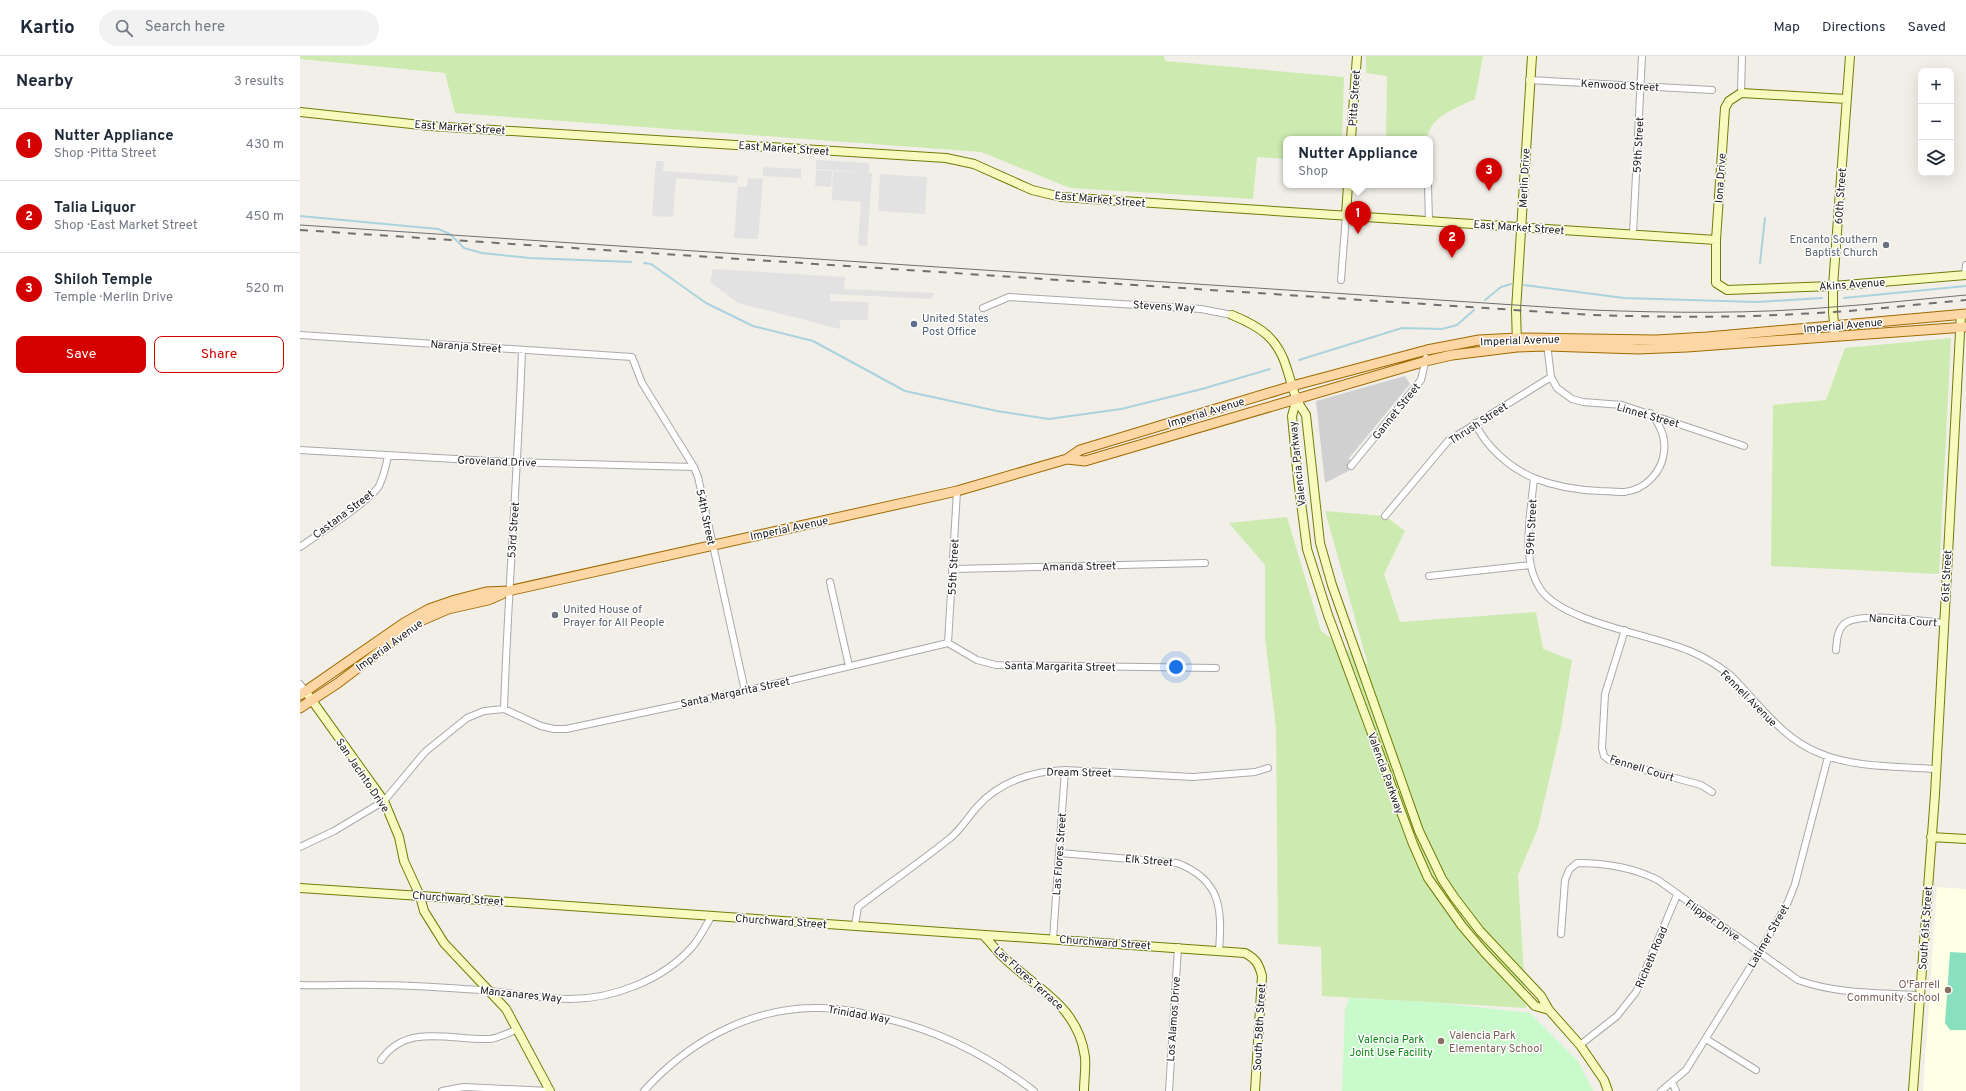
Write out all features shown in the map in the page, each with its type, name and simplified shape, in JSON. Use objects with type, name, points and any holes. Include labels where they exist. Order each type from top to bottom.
[{"type":"main road","name":"Imperial Avenue","points":[[303,693],[404,623],[429,609],[455,600],[486,592],[508,591],[958,491],[1067,459],[1080,450],[1292,386],[1427,350],[1479,340],[1547,342],[1656,340],[1963,314]]},
{"type":"main road","name":"Imperial Avenue","points":[[1547,342],[1638,349],[1686,347],[1835,335],[1963,327]]},
{"type":"main road","name":"Imperial Avenue","points":[[1067,459],[1085,461],[1296,401],[1426,361],[1517,342]]},
{"type":"main road","name":"Imperial Avenue","points":[[300,708],[418,622],[448,609],[488,600],[508,591]]},
{"type":"street","name":"Pitta Street","points":[[1351,136],[1356,56]]},
{"type":"street","name":"Merlin Drive","points":[[1517,342],[1515,318],[1529,80],[1532,56]]},
{"type":"street","name":"59th Street","points":[[1632,234],[1642,56]]},
{"type":"street","points":[[1742,56],[1741,93],[1847,99]]},
{"type":"street","name":"60th Street","points":[[1835,335],[1833,286],[1850,56]]},
{"type":"street","name":"Kenwood Street","points":[[1529,80],[1712,90]]},
{"type":"street","name":"Iona Drive","points":[[1738,289],[1727,290],[1716,284],[1716,240],[1725,108],[1729,100],[1741,93]]},
{"type":"street","name":"East Market Street","points":[[300,112],[430,126],[946,158],[974,164],[1032,190],[1060,197],[1716,240]]},
{"type":"street","points":[[1341,280],[1348,188]]},
{"type":"street","points":[[1428,188],[1429,221]]},
{"type":"street","points":[[1966,265],[1966,275]]},
{"type":"street","name":"Akins Avenue","points":[[1738,289],[1833,286],[1966,275]]},
{"type":"street","name":"Stevens Way","points":[[983,308],[1010,297],[1201,308],[1232,315],[1264,330],[1279,348],[1296,401]]},
{"type":"street","name":"61st Street","points":[[1931,837],[1963,314]]},
{"type":"street","name":"Naranja Street","points":[[300,335],[632,357]]},
{"type":"street","points":[[1547,342],[1551,377]]},
{"type":"street","name":"53rd Street","points":[[504,709],[508,591],[518,461],[522,350]]},
{"type":"street","name":"Gannet Street","points":[[1351,466],[1421,380],[1427,350]]},
{"type":"street","name":"54th Street","points":[[632,357],[642,383],[694,467],[698,477],[745,691]]},
{"type":"street","name":"Linnet Street","points":[[1551,377],[1557,388],[1572,399],[1583,402],[1622,405],[1650,413],[1744,446]]},
{"type":"street","name":"Thrush Street","points":[[1385,516],[1448,441],[1551,377]]},
{"type":"street","name":"Valencia Parkway","points":[[1296,401],[1292,416],[1307,549],[1328,615],[1412,844],[1428,878],[1462,926],[1485,953],[1536,1006],[1549,1010]]},
{"type":"street","name":"Valencia Parkway","points":[[1296,401],[1306,415],[1320,543],[1332,585],[1419,831],[1442,879],[1454,897],[1480,931],[1541,996],[1549,1010],[1580,1045],[1604,1080],[1608,1091]]},
{"type":"street","points":[[1475,423],[1483,438],[1500,455],[1534,478],[1559,487],[1579,490],[1624,492],[1642,486],[1652,478],[1660,467],[1665,448],[1661,429],[1650,413]]},
{"type":"street","name":"Groveland Drive","points":[[300,450],[388,456],[694,467]]},
{"type":"street","name":"Castana Street","points":[[300,547],[364,500],[378,487],[386,468],[388,456]]},
{"type":"street","name":"59th Street","points":[[1534,478],[1528,546],[1530,565],[1536,581],[1546,596]]},
{"type":"street","name":"55th Street","points":[[948,643],[958,491]]},
{"type":"street","name":"Amanda Street","points":[[954,569],[1205,563]]},
{"type":"street","points":[[1429,576],[1530,565]]},
{"type":"street","points":[[830,582],[849,666]]},
{"type":"street","name":"Fennell Avenue","points":[[1546,596],[1555,604],[1567,611],[1689,650],[1710,661],[1730,675],[1777,726],[1789,736],[1808,748],[1828,757],[1849,762],[1935,769]]},
{"type":"street","name":"Nancita Court","points":[[1836,650],[1837,636],[1840,628],[1856,618],[1944,623]]},
{"type":"street","name":"Fennell Court","points":[[1625,630],[1605,694],[1602,748],[1604,756],[1609,760],[1701,785],[1712,792]]},
{"type":"street","name":"Santa Margarita Street","points":[[504,709],[541,726],[554,729],[566,729],[745,691],[948,643],[977,660],[996,664],[1216,668]]},
{"type":"street","name":"San Jacinto Drive","points":[[300,684],[303,693],[312,700],[384,801],[399,837],[404,861],[420,896],[424,911],[444,943],[489,989],[506,1009],[550,1091]]},
{"type":"street","points":[[300,847],[334,831],[384,801],[426,752],[466,718],[484,711],[504,709]]},
{"type":"street","name":"Latimer Street","points":[[1660,1091],[1686,1070],[1759,953],[1788,902],[1795,884],[1828,757]]},
{"type":"street","name":"Dream Street","points":[[855,926],[858,907],[950,838],[979,805],[992,794],[1013,781],[1027,775],[1046,771],[1065,770],[1193,777],[1255,772],[1268,768]]},
{"type":"street","name":"Las Flores Street","points":[[1053,939],[1065,770]]},
{"type":"street","points":[[1931,837],[1966,839]]},
{"type":"street","name":"South 61st Street","points":[[1913,1091],[1931,837]]},
{"type":"street","name":"Elk Street","points":[[1060,853],[1177,862],[1191,869],[1209,885],[1219,906],[1222,921],[1219,951]]},
{"type":"street","name":"Flipper Drive","points":[[1561,934],[1565,880],[1569,870],[1577,863],[1626,867],[1643,872],[1658,880],[1798,980],[1814,986],[1835,990],[1920,996]]},
{"type":"street","name":"Churchward Street","points":[[300,888],[984,936],[1178,947],[1245,953],[1253,957],[1259,964]]},
{"type":"street","name":"Richeth Road","points":[[1580,1045],[1618,1016],[1636,992],[1677,895]]},
{"type":"street","name":"Manzanares Way","points":[[300,985],[374,985],[489,989],[540,997],[570,999],[608,994],[649,980],[672,964],[693,946],[712,916]]},
{"type":"street","name":"Las Flores Terrace","points":[[984,936],[1002,956],[1056,1000],[1068,1015],[1078,1031],[1083,1049],[1085,1068],[1084,1091]]},
{"type":"street","name":"Los Alamos Drive","points":[[1168,1091],[1178,947]]},
{"type":"street","name":"South 58th Street","points":[[1255,1091],[1262,976],[1259,964]]},
{"type":"street","name":"Trinidad Way","points":[[644,1091],[680,1057],[723,1030],[763,1015],[797,1008],[839,1009],[867,1014],[929,1031],[975,1051],[1004,1068],[1034,1091]]},
{"type":"street","points":[[382,1060],[388,1049],[408,1039],[421,1036],[490,1039],[516,1030]]},
{"type":"street","points":[[1706,1040],[1756,1070]]},
{"type":"street","points":[[1672,1082],[1676,1091]]},
{"type":"street","points":[[442,1091],[464,1087],[550,1091]]},
{"type":"shaded area","points":[[816,160],[867,163],[869,165],[869,173],[872,173],[867,246],[858,245],[861,202],[832,200],[833,171],[866,172],[816,169]]},
{"type":"shaded area","points":[[656,161],[664,161],[663,171],[738,176],[737,183],[676,178],[673,217],[652,216]]},
{"type":"shaded area","points":[[763,167],[801,169],[801,178],[763,176]]},
{"type":"shaded area","points":[[816,170],[832,171],[831,187],[815,186]]},
{"type":"shaded area","points":[[880,174],[927,177],[925,214],[878,211]]},
{"type":"shaded area","points":[[748,178],[763,179],[758,239],[734,238],[738,187],[747,187]]},
{"type":"shaded area","points":[[713,269],[845,277],[844,289],[934,293],[932,299],[830,294],[830,301],[869,302],[868,320],[840,320],[840,329],[738,303],[710,282]]},
{"type":"shaded area","points":[[1405,376],[1410,384],[1349,458],[1354,468],[1325,483],[1316,401]]},
{"type":"shaded area","name":"O'Farrell Community School","points":[[1937,887],[1966,889],[1966,1091],[1923,1091]]},
{"type":"green space","points":[[300,56],[1164,56],[1165,61],[1344,77],[1342,136],[1283,136],[1283,159],[1257,157],[1253,199],[1070,188],[981,152],[455,113],[445,73],[300,59]]},
{"type":"green space","points":[[1366,56],[1483,56],[1475,99],[1445,114],[1433,124],[1428,136],[1386,136],[1387,76],[1366,73]]},
{"type":"green space","points":[[1951,338],[1939,574],[1771,566],[1773,405],[1826,400],[1845,348]]},
{"type":"green space","points":[[1325,511],[1385,516],[1405,531],[1384,574],[1400,622],[1536,612],[1543,649],[1572,660],[1561,728],[1538,828],[1518,875],[1526,1008],[1322,996],[1321,947],[1278,944],[1276,728],[1265,638],[1265,565],[1229,523],[1287,517],[1321,631],[1368,665]]},
{"type":"green space","points":[[1950,952],[1966,953],[1966,1030],[1950,1030],[1945,1023]]},
{"type":"green space","name":"Valencia Park Joint Use Facility","points":[[1349,998],[1430,1002],[1530,1013],[1578,1061],[1593,1091],[1342,1091],[1345,1010]]},
{"type":"waterway","points":[[300,216],[438,229],[450,234],[464,248],[482,253],[530,258],[631,262]]},
{"type":"waterway","points":[[1760,263],[1765,218]]},
{"type":"waterway","points":[[644,263],[651,264],[706,303],[753,326],[813,341],[905,391],[997,411],[1049,419],[1121,409],[1202,389],[1270,369]]},
{"type":"waterway","points":[[1485,300],[1501,287],[1511,284]]},
{"type":"waterway","points":[[1524,285],[1624,298],[1756,302],[1822,298]]},
{"type":"waterway","points":[[1844,298],[1966,286]]},
{"type":"waterway","points":[[1299,360],[1402,328],[1442,329],[1457,325],[1474,310]]},
{"type":"tram line","points":[[300,225],[1591,310],[1651,312],[1773,311],[1850,306],[1966,295]]},
{"type":"railway","points":[[300,230],[1591,315],[1694,317],[1771,315],[1839,312],[1966,300]]},
{"type":"place","name":"Shiloh Temple","points":[[1489,191]]},
{"type":"place","name":"Nutter Appliance","points":[[1358,234]]},
{"type":"place","name":"Encanto Southern Baptist Church","points":[[1886,245]]},
{"type":"place","name":"Talia Liquor","points":[[1452,258]]},
{"type":"place","name":"United States Post Office","points":[[914,324]]},
{"type":"place","name":"United House of Prayer for All People","points":[[555,615]]},
{"type":"place","name":"O'Farrell Community School","points":[[1948,990]]},
{"type":"place","name":"Valencia Park Elementary School","points":[[1441,1041]]}]
